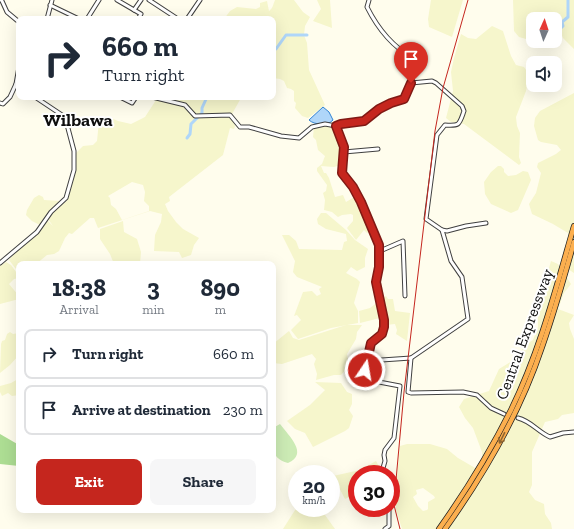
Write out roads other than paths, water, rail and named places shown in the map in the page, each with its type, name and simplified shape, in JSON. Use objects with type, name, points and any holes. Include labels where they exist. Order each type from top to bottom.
[{"type":"highway","name":"Central Expressway","points":[[445,529],[466,499],[497,449],[524,394],[542,349],[574,226]]},
{"type":"highway","name":"Central Expressway","points":[[439,529],[478,472],[511,409],[552,311],[574,242]]},
{"type":"street","points":[[1,0],[7,12],[16,20]]},
{"type":"street","points":[[48,16],[52,0]]},
{"type":"street","points":[[89,16],[99,0]]},
{"type":"street","points":[[117,0],[141,14],[140,16]]},
{"type":"street","points":[[134,10],[141,0]]},
{"type":"street","points":[[149,0],[173,16]]},
{"type":"street","points":[[189,16],[199,1],[194,0]]},
{"type":"street","points":[[164,100],[185,105],[195,116],[230,115],[240,128],[249,128],[281,136],[299,138],[312,127],[325,124],[336,126],[364,121],[379,109],[404,99],[411,83],[414,65],[413,58],[402,52],[374,21],[367,7],[369,0]]},
{"type":"street","points":[[50,4],[73,16]]},
{"type":"street","points":[[411,83],[432,81],[436,83],[452,96],[462,106],[464,111],[459,124],[456,126],[445,125],[437,134],[426,218],[442,230],[447,231],[486,223]]},
{"type":"street","points":[[0,103],[3,104],[16,87]]},
{"type":"street","points":[[0,263],[37,232],[51,212],[65,200],[74,170],[74,151],[65,117],[40,100]]},
{"type":"street","points":[[126,100],[132,103],[134,100]]},
{"type":"street","points":[[336,126],[344,147],[342,173],[353,187],[361,202],[379,245],[380,251],[376,282],[384,320],[384,327],[382,334],[371,343],[365,370],[367,375],[379,382],[400,386],[394,438],[385,450],[384,465]]},
{"type":"street","points":[[344,152],[378,149]]},
{"type":"street","points":[[367,361],[411,358],[468,319],[462,277],[451,261],[442,230]]},
{"type":"street","points":[[380,251],[403,241],[405,296]]},
{"type":"street","points":[[411,358],[408,392],[464,392],[477,395],[491,408],[504,414]]},
{"type":"street","points":[[518,418],[533,424],[538,430],[550,437],[562,433],[574,432]]},
{"type":"street","points":[[385,529],[389,526],[389,517]]},
{"type":"water","points":[[323,107],[329,112],[333,120],[328,123],[321,124],[311,122],[309,120]]},
{"type":"waterway","points":[[562,22],[568,17],[568,0]]},
{"type":"waterway","points":[[562,22],[562,27]]},
{"type":"waterway","points":[[276,49],[286,35],[307,35]]},
{"type":"waterway","points":[[187,138],[190,134],[191,124],[202,113],[202,108],[206,100]]},
{"type":"railway","points":[[400,529],[394,505],[395,491],[404,392],[435,131],[443,88],[468,0]]},
{"type":"district","name":"Wilbawa","points":[[78,120]]}]
